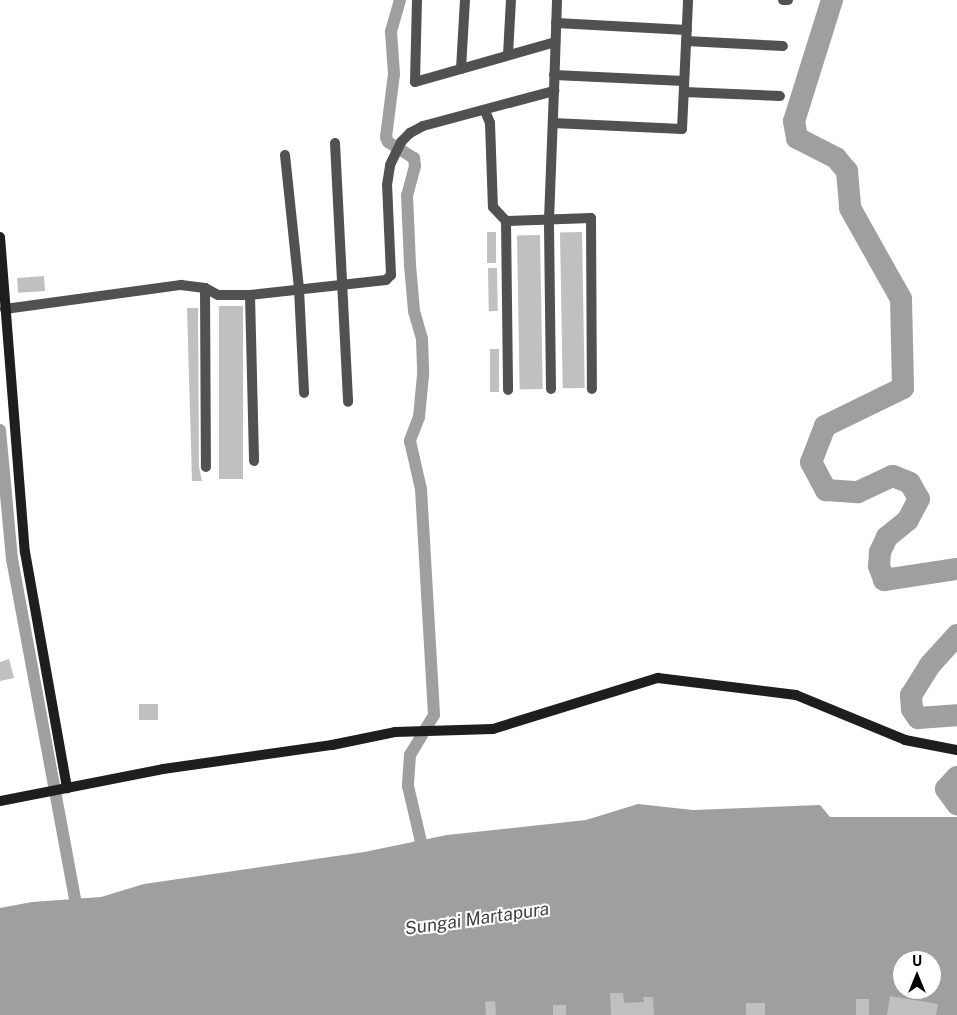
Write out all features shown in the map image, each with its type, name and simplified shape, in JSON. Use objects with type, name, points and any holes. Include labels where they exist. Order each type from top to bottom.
[{"type":"street","points":[[417,0],[415,82],[556,42]]},
{"type":"street","points":[[461,69],[464,0]]},
{"type":"street","points":[[508,55],[511,0]]},
{"type":"street","points":[[551,389],[549,220],[557,0]]},
{"type":"street","points":[[553,123],[682,129],[688,0]]},
{"type":"street","points":[[783,0],[788,0]]},
{"type":"street","points":[[556,23],[687,30]]},
{"type":"street","points":[[686,41],[783,46]]},
{"type":"street","points":[[554,75],[780,96]]},
{"type":"street","points":[[5,309],[181,285],[205,288],[218,295],[250,295],[386,280],[391,275],[387,185],[394,154],[401,142],[415,128],[485,111],[554,91]]},
{"type":"street","points":[[485,111],[490,123],[493,207],[506,221],[508,390]]},
{"type":"street","points":[[335,143],[348,402]]},
{"type":"street","points":[[285,155],[300,289],[304,394]]},
{"type":"street","points":[[506,221],[590,218],[592,389]]},
{"type":"street","points":[[0,237],[28,575],[58,790]]},
{"type":"street","points":[[205,288],[206,467]]},
{"type":"street","points":[[250,295],[254,461]]},
{"type":"street","points":[[0,801],[163,769],[417,731],[454,733],[493,730],[648,679],[671,678],[734,689],[796,695],[911,742],[957,750]]},
{"type":"water","name":"Sungai Martapura","points":[[638,804],[693,810],[820,805],[830,817],[957,817],[957,1015],[0,1015],[0,908],[32,902],[101,897],[144,884],[364,852],[447,835],[586,820]]},
{"type":"building","points":[[487,232],[496,232],[496,263],[487,263]]},
{"type":"building","points":[[560,232],[582,232],[585,388],[563,388]]},
{"type":"building","points":[[517,235],[540,235],[543,389],[520,389]]},
{"type":"building","points":[[488,268],[497,268],[498,311],[489,311]]},
{"type":"building","points":[[44,276],[45,291],[18,293],[17,278]]},
{"type":"building","points":[[219,306],[243,306],[243,479],[219,479]]},
{"type":"building","points":[[187,308],[198,308],[199,467],[202,481],[192,481]]},
{"type":"building","points":[[490,349],[499,349],[499,392],[490,392]]},
{"type":"building","points":[[9,659],[14,678],[0,681],[0,662]]},
{"type":"building","points":[[139,704],[158,704],[158,720],[139,720]]},
{"type":"building","points":[[610,993],[623,993],[624,1003],[644,1002],[643,997],[653,997],[654,1015],[611,1015]]},
{"type":"building","points":[[890,996],[892,996],[892,1000],[914,1000],[938,1004],[936,1015],[887,1015]]},
{"type":"building","points":[[856,999],[869,999],[869,1015],[856,1015]]},
{"type":"building","points":[[495,1001],[496,1015],[486,1015],[485,1002]]},
{"type":"building","points":[[746,1003],[765,1003],[765,1015],[746,1015]]},
{"type":"building","points":[[553,1005],[566,1005],[566,1015],[553,1015]]},
{"type":"waterway","points":[[400,0],[391,32],[394,74],[386,137],[388,142],[414,158],[415,166],[407,195],[414,311],[422,339],[423,375],[419,417],[410,441],[421,489],[434,715],[410,755],[408,786],[424,855]]},
{"type":"waterway","points":[[832,0],[794,121],[797,138],[836,158],[847,171],[850,208],[901,299],[903,388],[825,426],[811,462],[826,490],[858,492],[893,476],[910,483],[919,499],[908,520],[887,537],[880,552],[879,566],[884,580],[957,569]]},
{"type":"waterway","points":[[0,430],[12,559],[78,914]]},
{"type":"waterway","points":[[957,635],[930,665],[911,695],[912,709],[918,718],[957,715]]},
{"type":"waterway","points":[[957,777],[946,789],[957,804]]}]
